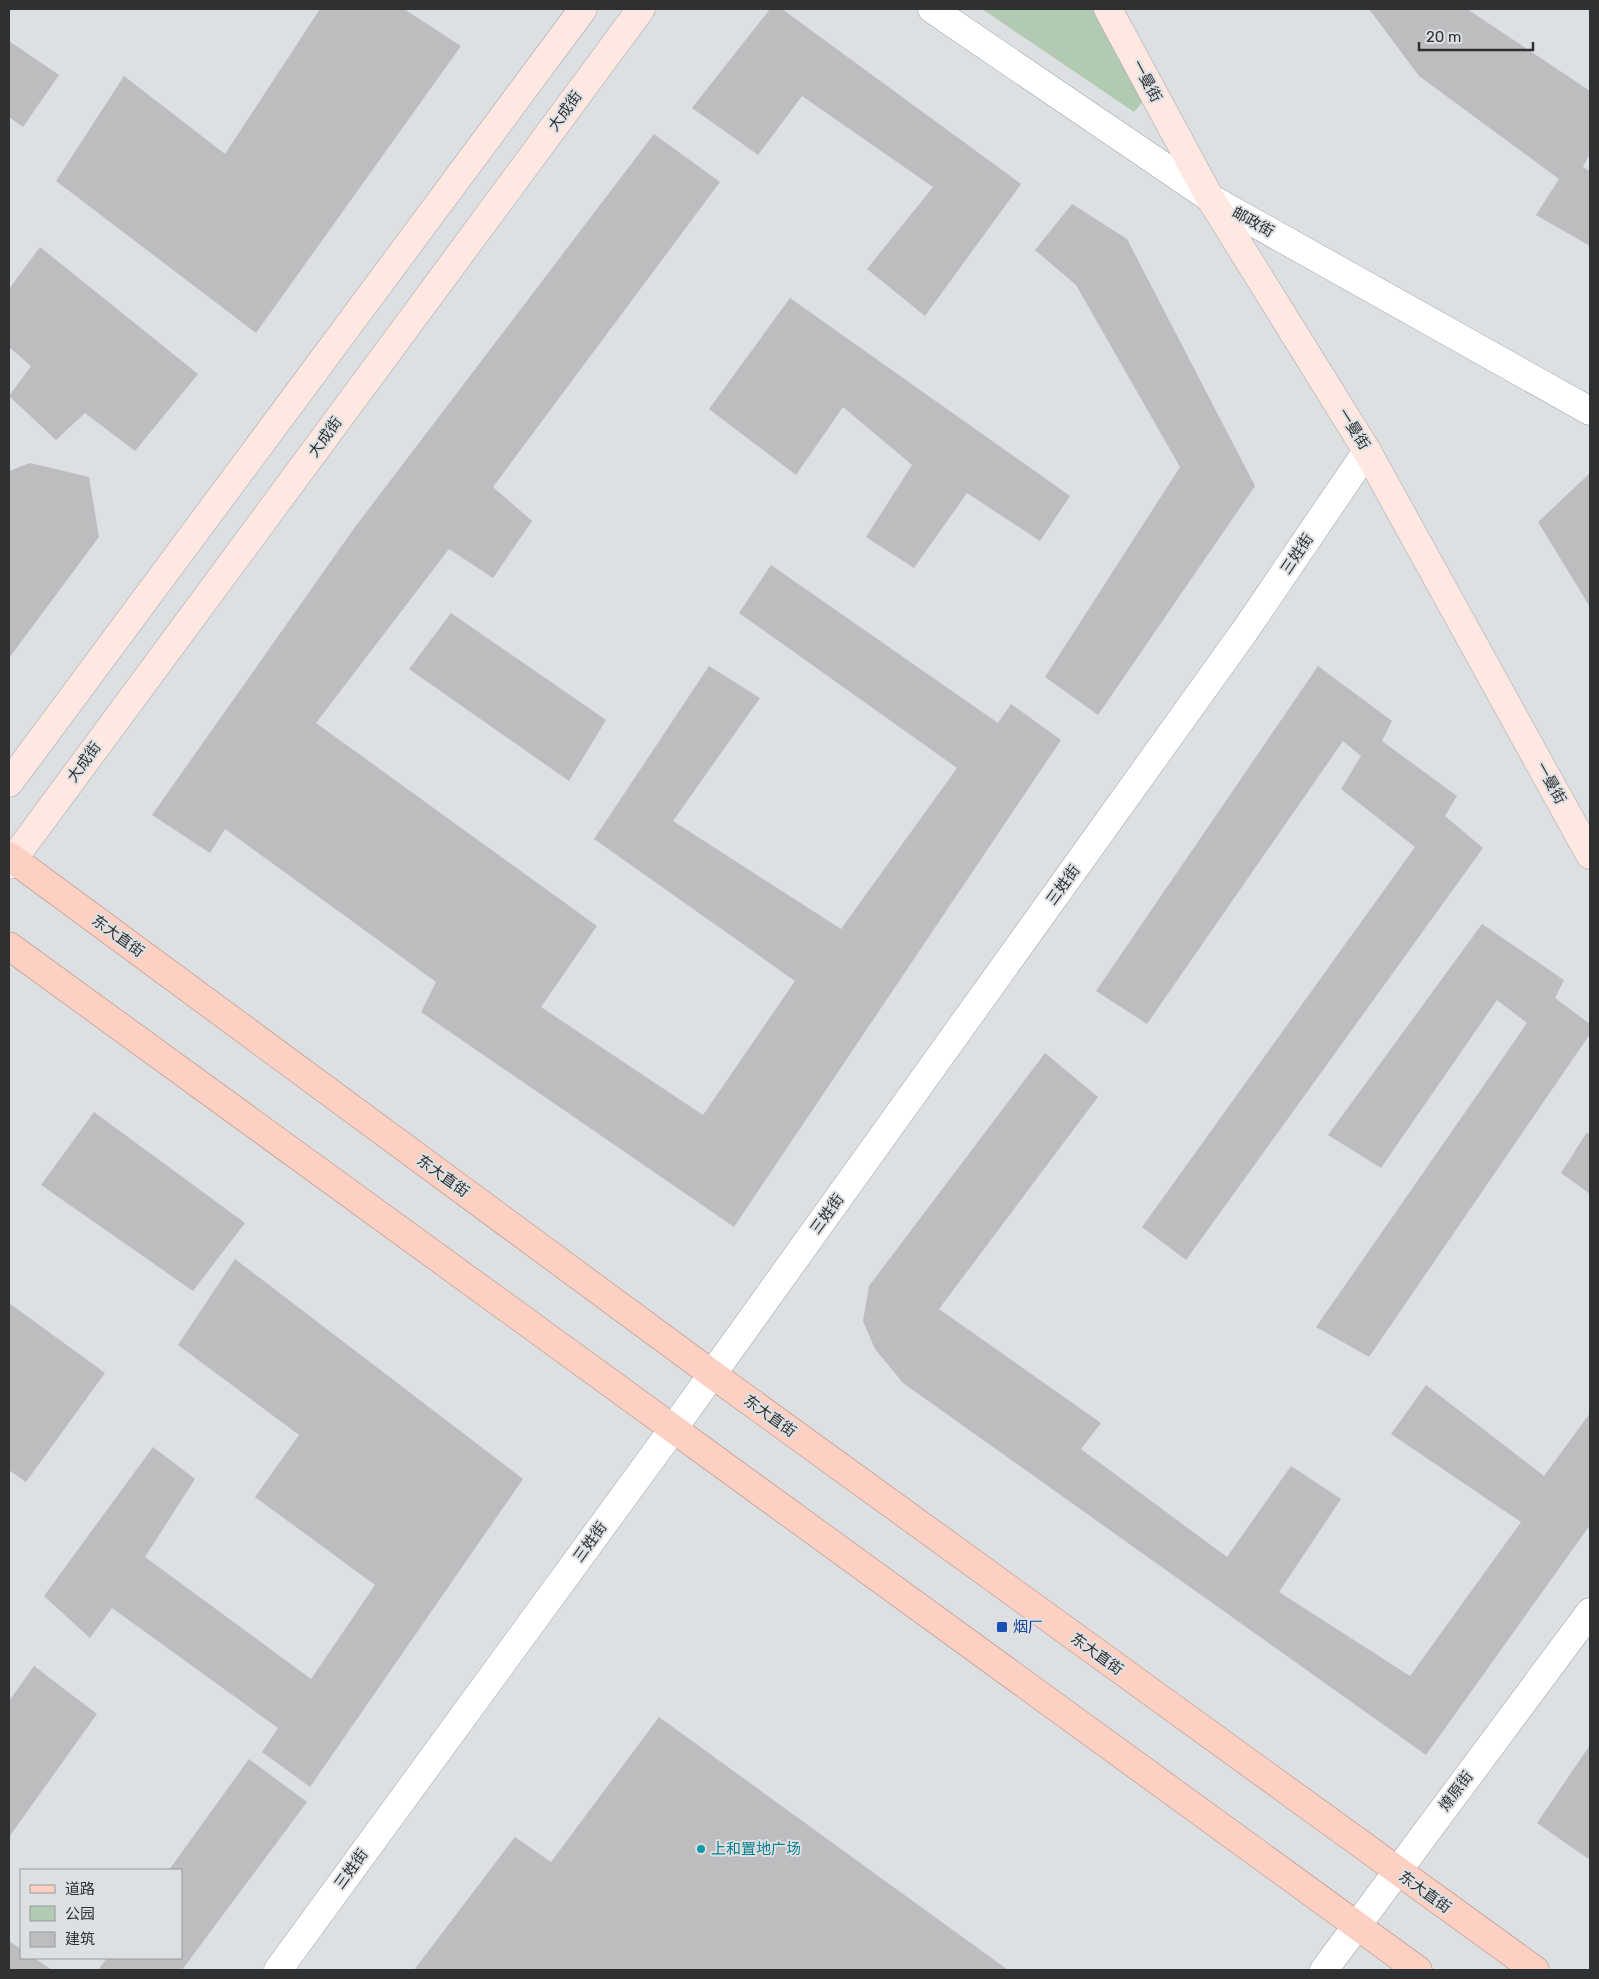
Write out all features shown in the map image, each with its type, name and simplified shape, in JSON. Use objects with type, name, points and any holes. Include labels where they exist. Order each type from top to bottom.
[{"type":"main road","points":[[9,783],[583,9]]},
{"type":"main road","name":"大成街","points":[[10,860],[641,9]]},
{"type":"main road","name":"一曼街","points":[[1108,9],[1210,198],[1367,451],[1590,855]]},
{"type":"main road","name":"东大直街","points":[[10,860],[712,1374],[1535,1970]]},
{"type":"main road","points":[[9,946],[1418,1970]]},
{"type":"street","name":"邮政街","points":[[932,9],[1210,198],[1590,411]]},
{"type":"street","name":"三姓街","points":[[278,1970],[673,1429],[1238,640],[1367,451]]},
{"type":"street","name":"燎原街","points":[[1324,1970],[1590,1612]]},
{"type":"green space","points":[[982,9],[1095,9],[1147,96],[1134,112]]},
{"type":"building","points":[[320,9],[404,9],[461,46],[256,333],[56,181],[124,76],[225,154]]},
{"type":"building","points":[[770,9],[782,9],[1021,184],[925,316],[867,269],[933,187],[802,96],[758,155],[692,108]]},
{"type":"building","points":[[1369,9],[1467,9],[1590,91],[1590,153],[1583,167],[1590,171],[1590,246],[1536,215],[1559,179],[1419,76]]},
{"type":"building","points":[[9,41],[59,75],[23,127],[9,117]]},
{"type":"building","points":[[654,134],[720,182],[493,487],[532,521],[493,578],[449,549],[316,723],[597,926],[541,1007],[703,1115],[795,981],[594,839],[709,666],[760,698],[673,821],[841,929],[957,768],[739,613],[771,565],[998,723],[1011,704],[1061,740],[734,1227],[421,1012],[436,982],[225,829],[210,853],[152,815],[355,527]]},
{"type":"building","points":[[1072,204],[1127,239],[1255,486],[1098,715],[1045,677],[1180,467],[1076,285],[1035,250]]},
{"type":"building","points":[[40,247],[198,374],[135,451],[85,413],[56,440],[9,396],[31,366],[9,347],[9,289]]},
{"type":"building","points":[[790,298],[1070,496],[1040,541],[967,493],[914,568],[866,537],[912,465],[843,407],[796,475],[709,409]]},
{"type":"building","points":[[30,463],[89,477],[99,537],[9,658],[9,471]]},
{"type":"building","points":[[1590,473],[1590,607],[1538,522]]},
{"type":"building","points":[[451,613],[606,720],[569,781],[409,669]]},
{"type":"building","points":[[1318,666],[1392,721],[1382,741],[1457,796],[1445,816],[1483,848],[1186,1260],[1142,1227],[1415,847],[1341,789],[1361,756],[1343,741],[1147,1024],[1096,991]]},
{"type":"building","points":[[1482,924],[1564,980],[1555,998],[1590,1024],[1590,1034],[1369,1357],[1316,1327],[1527,1023],[1497,1000],[1381,1168],[1328,1135]]},
{"type":"building","points":[[1045,1053],[1098,1097],[939,1309],[1101,1423],[1081,1449],[1227,1557],[1291,1466],[1341,1499],[1279,1592],[1410,1676],[1521,1522],[1391,1434],[1426,1385],[1544,1476],[1590,1413],[1590,1525],[1426,1755],[903,1383],[875,1349],[863,1321],[869,1286]]},
{"type":"building","points":[[94,1112],[245,1223],[193,1291],[41,1185]]},
{"type":"building","points":[[1587,1132],[1590,1135],[1590,1194],[1561,1173]]},
{"type":"building","points":[[235,1259],[523,1479],[310,1787],[262,1752],[278,1728],[112,1608],[90,1638],[44,1596],[153,1447],[195,1479],[145,1557],[311,1679],[375,1585],[255,1497],[299,1435],[178,1345]]},
{"type":"building","points":[[9,1303],[105,1373],[26,1482],[9,1470]]},
{"type":"building","points":[[34,1666],[97,1714],[9,1837],[9,1701]]},
{"type":"building","name":"上和置地广场","points":[[659,1717],[1008,1970],[414,1970],[515,1837],[551,1862]]},
{"type":"building","points":[[1590,1745],[1590,1860],[1537,1823]]},
{"type":"building","points":[[249,1759],[307,1802],[182,1970],[98,1970],[106,1959],[182,1959],[182,1869],[170,1869]]},
{"type":"building","points":[[9,1941],[20,1948],[20,1959],[36,1959],[52,1970],[9,1970]]},
{"type":"place","name":"烟厂","points":[[1002,1627]]},
{"type":"place","name":"上和置地广场","points":[[701,1849]]}]
